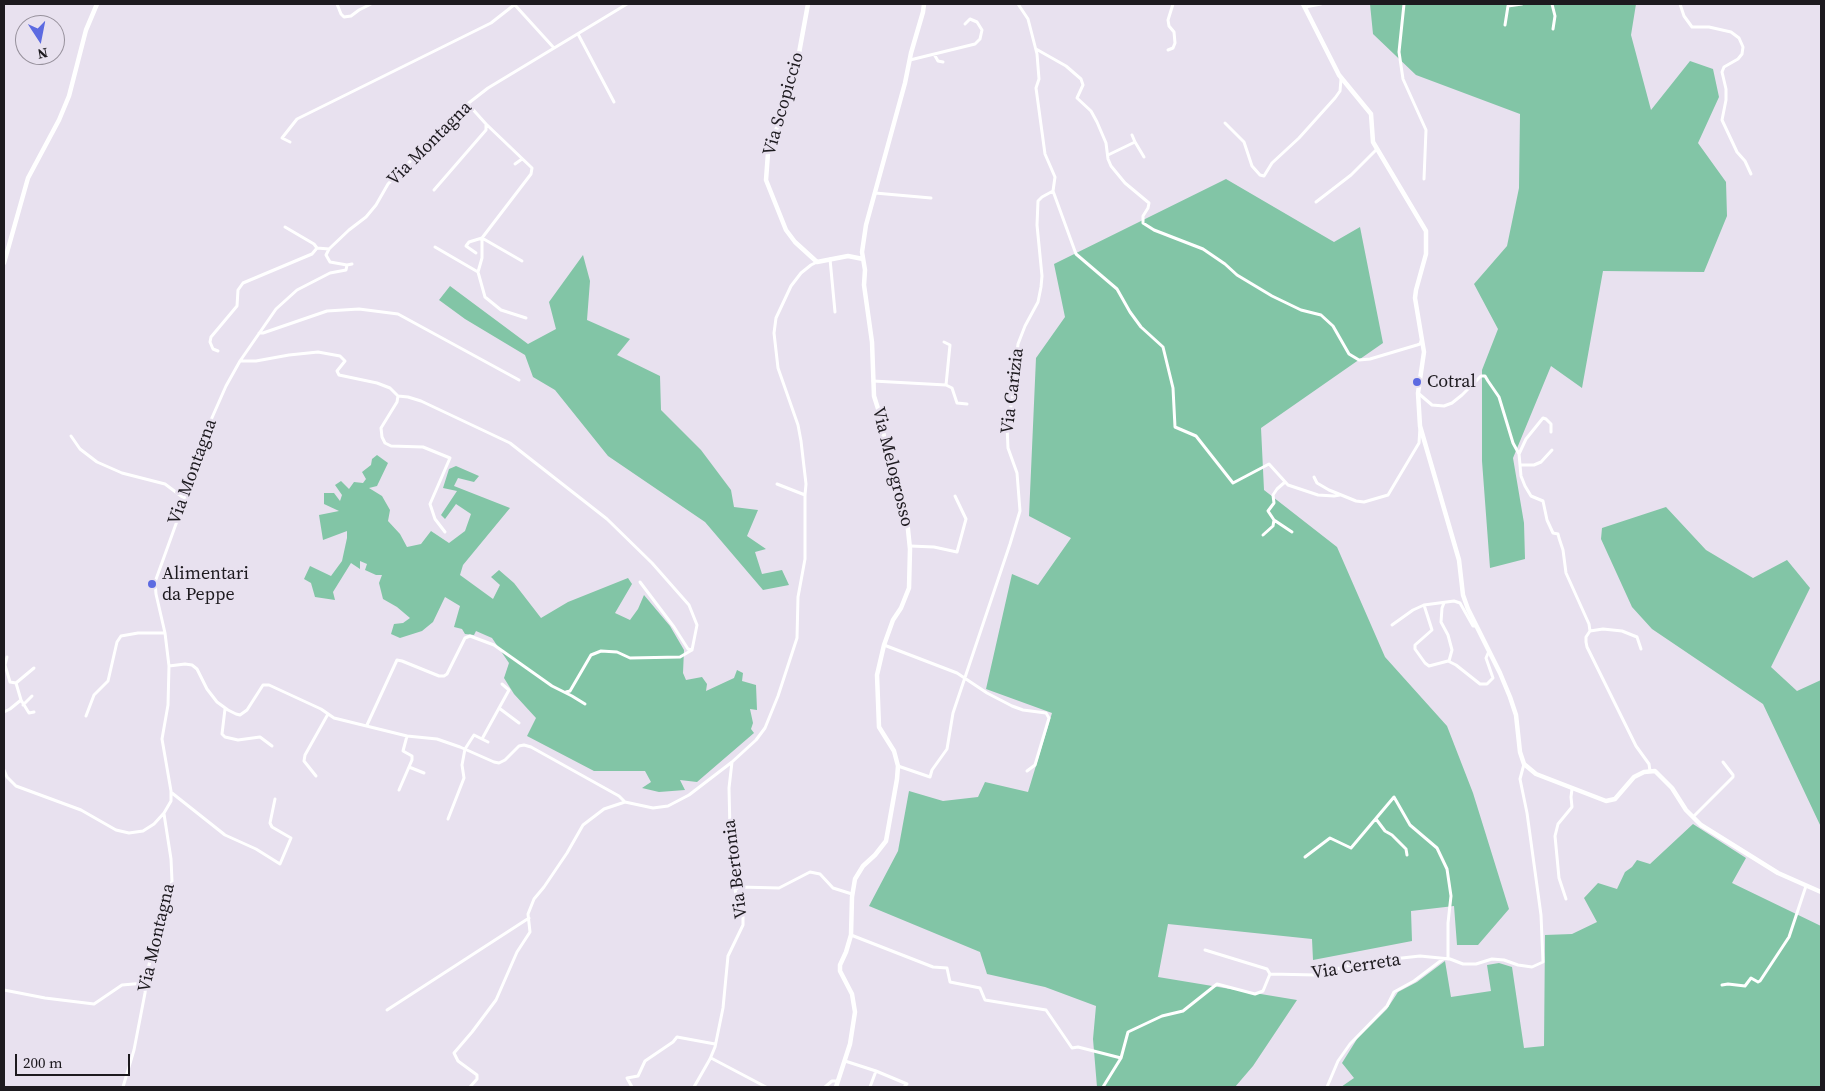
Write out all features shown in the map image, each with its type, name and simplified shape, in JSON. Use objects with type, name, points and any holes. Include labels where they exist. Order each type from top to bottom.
[{"type":"street","points":[[4,263],[28,178],[59,120],[69,96],[86,30],[97,4]]},
{"type":"street","points":[[337,4],[344,17],[351,16],[371,4]]},
{"type":"street","points":[[290,142],[282,138],[297,119],[490,23],[514,4],[554,48]]},
{"type":"street","name":"Via Montagna","points":[[329,248],[366,217],[376,205],[388,184],[468,104],[488,88],[627,4]]},
{"type":"street","name":"Via Scopiccio","points":[[808,4],[797,64],[788,86],[780,120],[768,153],[766,180],[786,230],[795,242],[817,262]]},
{"type":"street","name":"Via Melogrosso","points":[[836,1087],[850,1044],[855,1012],[852,994],[840,971],[840,965],[851,935],[852,894],[859,872],[875,855],[888,836],[897,779],[898,766],[894,751],[879,727],[878,674],[884,645],[893,620],[901,608],[909,588],[910,546],[906,510],[885,444],[879,411],[874,396],[872,342],[864,285],[863,238],[905,83],[915,36],[924,12],[924,4]]},
{"type":"street","points":[[1018,4],[1028,19],[1036,49],[1039,67],[1039,79],[1036,88],[1045,154],[1055,177],[1053,191],[1076,254],[1117,289],[1141,327],[1163,347],[1173,388],[1175,427],[1196,436],[1233,483],[1269,464],[1288,485],[1303,492],[1334,496],[1340,494]]},
{"type":"street","points":[[1168,50],[1173,48],[1175,43],[1173,30],[1169,26],[1168,20],[1173,4]]},
{"type":"street","points":[[1314,477],[1317,483],[1356,501],[1364,502],[1388,495],[1419,443],[1418,393],[1424,352],[1416,290],[1426,254],[1426,231],[1372,139],[1371,114],[1341,78],[1304,5],[1321,4]]},
{"type":"street","points":[[1404,4],[1399,52],[1404,79],[1426,130],[1424,178]]},
{"type":"street","points":[[1506,25],[1508,6],[1522,4]]},
{"type":"street","points":[[1552,4],[1555,16],[1554,29]]},
{"type":"street","points":[[1680,4],[1684,16],[1692,27],[1709,27],[1731,32],[1739,38],[1743,47],[1742,54],[1738,59],[1724,67],[1722,72],[1726,89],[1722,120],[1737,152],[1751,174]]},
{"type":"street","points":[[909,60],[963,44],[975,44],[980,39],[982,30],[977,22],[970,20],[965,24]]},
{"type":"street","points":[[578,34],[614,102]]},
{"type":"street","points":[[1036,49],[1066,66],[1081,79],[1083,85],[1077,98],[1091,111],[1097,122],[1112,166],[1125,183],[1149,203],[1143,216],[1143,223],[1203,249],[1225,264],[1236,275],[1272,296],[1301,310],[1321,316],[1333,326],[1350,355],[1359,360],[1370,359],[1418,345],[1421,339],[1423,339]]},
{"type":"street","points":[[934,54],[938,62],[943,62]]},
{"type":"street","points":[[1225,123],[1244,142],[1252,166],[1260,175],[1264,176],[1272,163],[1300,138],[1340,91],[1341,78]]},
{"type":"street","points":[[468,104],[532,168],[531,174],[482,238],[469,242],[466,246],[476,253]]},
{"type":"street","points":[[434,190],[486,130],[486,124]]},
{"type":"street","points":[[1132,135],[1144,157]]},
{"type":"street","points":[[1108,155],[1135,142]]},
{"type":"street","points":[[1316,202],[1363,164],[1377,149]]},
{"type":"street","points":[[515,164],[522,159]]},
{"type":"street","name":"Via Carizia","points":[[898,766],[930,777],[932,770],[947,749],[953,713],[1020,511],[1018,473],[1008,448],[1007,426],[1013,396],[1018,344],[1038,302],[1041,287],[1042,276],[1037,226],[1038,201],[1053,191]]},
{"type":"street","points":[[875,192],[931,198]]},
{"type":"street","points":[[285,227],[314,244],[317,248],[329,248],[326,255],[330,262],[352,264]]},
{"type":"street","points":[[482,238],[522,261]]},
{"type":"street","points":[[482,238],[482,258],[478,272],[485,297],[501,310],[526,318]]},
{"type":"street","points":[[435,247],[478,272]]},
{"type":"street","points":[[218,351],[213,349],[210,342],[211,337],[237,306],[238,290],[243,283],[312,254],[317,248]]},
{"type":"street","points":[[470,1087],[477,1079],[477,1075],[458,1060],[454,1053],[496,1000],[513,960],[530,932],[528,914],[534,899],[558,866],[583,826],[604,810],[625,802],[653,808],[668,806],[689,795],[732,762],[756,740],[765,728],[778,696],[797,638],[798,597],[805,559],[806,484],[801,441],[792,407],[778,368],[774,333],[776,318],[791,286],[801,273],[817,262],[848,256],[863,259]]},
{"type":"street","points":[[830,259],[835,312]]},
{"type":"street","name":"Via Montagna","points":[[123,1087],[134,1050],[152,952],[172,881],[171,859],[164,813],[171,801],[171,793],[162,739],[168,705],[169,666],[155,582],[167,544],[185,499],[192,463],[226,386],[240,361],[276,310],[297,290],[330,273],[346,270],[347,265]]},
{"type":"street","points":[[258,333],[263,334],[327,311],[359,310],[398,314],[519,380]]},
{"type":"street","points":[[944,342],[950,344],[946,385]]},
{"type":"street","points":[[240,361],[256,361],[318,352],[340,356],[345,361],[337,371],[339,375],[377,383],[390,388],[398,396],[421,401],[510,443],[607,519],[652,563],[689,605],[697,626],[692,650],[680,657],[630,658],[617,652],[601,651],[591,655],[570,691],[565,693]]},
{"type":"street","points":[[1418,393],[1432,405],[1444,406],[1452,403],[1462,395],[1481,376],[1485,376],[1498,398],[1513,443],[1519,454],[1521,476],[1525,486],[1531,496],[1543,501],[1547,520],[1553,532],[1558,534],[1563,550],[1566,573],[1585,614],[1590,631]]},
{"type":"street","points":[[873,381],[946,385],[952,388],[957,403],[967,404]]},
{"type":"street","points":[[398,396],[381,428],[385,443],[391,446],[423,447],[450,458],[430,504],[435,519],[445,532]]},
{"type":"street","points":[[1519,454],[1526,439],[1543,418],[1551,424],[1551,432]]},
{"type":"street","points":[[1420,426],[1460,560],[1463,595],[1500,673],[1514,710],[1520,752],[1524,764],[1536,774],[1602,800],[1610,801],[1614,799],[1631,779],[1650,770],[1657,773],[1672,788],[1692,818],[1701,825],[1778,874],[1821,892]]},
{"type":"street","points":[[71,436],[80,449],[98,462],[122,473],[165,484],[185,499]]},
{"type":"street","points":[[1520,465],[1534,465],[1540,462],[1552,450]]},
{"type":"street","points":[[1285,482],[1277,488],[1273,495],[1274,503],[1268,511],[1274,520],[1292,532]]},
{"type":"street","points":[[777,484],[805,495]]},
{"type":"street","points":[[910,546],[934,547],[957,552],[966,519],[955,496]]},
{"type":"street","points":[[1263,535],[1273,526],[1274,520]]},
{"type":"street","points":[[640,582],[688,649],[692,650]]},
{"type":"street","points":[[1392,625],[1413,610],[1424,605],[1454,601],[1460,603],[1473,626],[1477,626]]},
{"type":"street","points":[[1444,602],[1441,622],[1448,635],[1452,650],[1449,662]]},
{"type":"street","points":[[1424,605],[1432,630],[1415,645],[1415,649],[1429,666],[1449,662],[1456,665],[1480,684],[1487,684],[1493,678],[1486,658],[1489,651]]},
{"type":"street","points":[[1640,649],[1637,636],[1622,631],[1603,629],[1590,631],[1586,637],[1588,647],[1636,746],[1649,764],[1650,770]]},
{"type":"street","points":[[86,716],[94,696],[108,681],[117,642],[121,636],[138,633],[165,634]]},
{"type":"street","points":[[366,725],[397,660],[402,660],[439,676],[444,676],[447,674],[465,638],[470,636],[494,645],[565,693],[585,704]]},
{"type":"street","points":[[884,645],[965,677],[987,693],[1012,706],[1046,713],[1049,718],[1035,765],[1026,771]]},
{"type":"street","points":[[7,657],[5,665],[10,682],[16,683],[34,668]]},
{"type":"street","points":[[169,666],[185,664],[192,665],[198,669],[207,690],[217,702],[240,715],[247,710],[263,685],[270,685],[334,718],[407,736],[437,739],[494,762],[499,763],[505,760],[520,746],[531,747],[620,796],[625,802]]},
{"type":"street","points":[[16,683],[22,705],[29,713],[34,712]]},
{"type":"street","points":[[482,739],[509,690],[502,684]]},
{"type":"street","points":[[22,705],[32,696]]},
{"type":"street","points":[[4,712],[20,700]]},
{"type":"street","points":[[225,708],[222,734],[225,737],[238,740],[260,737],[272,746]]},
{"type":"street","points":[[499,708],[519,723]]},
{"type":"street","points":[[316,776],[304,761],[305,755],[328,714]]},
{"type":"street","points":[[448,820],[464,778],[462,765],[465,749],[474,735],[488,742]]},
{"type":"street","points":[[399,790],[412,756],[403,752],[407,736]]},
{"type":"street","name":"Via Bertonia","points":[[694,1087],[711,1058],[723,1008],[728,956],[743,925],[743,917],[735,890],[739,887],[732,855],[729,806],[732,762]]},
{"type":"street","points":[[1692,818],[1733,777],[1723,762]]},
{"type":"street","name":"Via Cerreta","points":[[1270,974],[1316,975],[1357,964],[1420,956],[1446,959],[1463,964],[1476,964],[1492,959],[1532,967],[1543,962],[1540,895],[1520,779],[1524,764]]},
{"type":"street","points":[[409,767],[424,773]]},
{"type":"street","points":[[4,770],[7,777],[16,786],[81,810],[116,830],[129,833],[143,831],[154,824],[164,813]]},
{"type":"street","points":[[1566,898],[1559,878],[1555,836],[1558,824],[1572,807],[1572,789]]},
{"type":"street","points":[[171,793],[225,835],[256,849],[280,864],[291,838],[272,827],[270,823],[274,799]]},
{"type":"street","points":[[1305,857],[1330,838],[1351,848],[1394,797],[1410,825],[1436,848],[1447,869],[1451,896],[1446,959],[1394,992],[1387,1006],[1350,1044],[1338,1061],[1327,1087]]},
{"type":"street","points":[[1376,819],[1385,831],[1392,835],[1406,850],[1407,855]]},
{"type":"street","points":[[739,887],[779,888],[810,872],[820,874],[833,888],[852,894]]},
{"type":"street","points":[[1722,985],[1745,986],[1751,978],[1758,982],[1764,977],[1789,937],[1806,886]]},
{"type":"street","points":[[386,1010],[529,918]]},
{"type":"street","points":[[851,935],[933,967],[947,968],[950,982],[980,988],[985,1000],[1046,1010],[1072,1048],[1078,1047],[1122,1058]]},
{"type":"street","points":[[1103,1087],[1122,1058],[1128,1032],[1162,1016],[1183,1011],[1217,984],[1255,994],[1263,991],[1270,974],[1267,969],[1206,950]]},
{"type":"street","points":[[4,990],[45,998],[94,1004],[122,985],[146,983]]},
{"type":"street","points":[[632,1087],[627,1078],[638,1076],[645,1061],[673,1042],[677,1037],[715,1044]]},
{"type":"street","points":[[711,1058],[766,1087]]},
{"type":"street","points":[[845,1061],[876,1071],[906,1084],[904,1087]]},
{"type":"street","points":[[870,1087],[876,1071]]},
{"type":"street","points":[[825,1087],[832,1081],[837,1081]]},
{"type":"green space","points":[[1370,4],[1636,4],[1631,35],[1651,110],[1690,61],[1713,69],[1719,97],[1698,143],[1726,182],[1727,216],[1704,272],[1603,271],[1582,388],[1551,366],[1513,458],[1524,523],[1525,559],[1490,568],[1482,461],[1482,370],[1498,329],[1474,284],[1507,246],[1519,188],[1520,114],[1416,75],[1373,34]]},
{"type":"green space","points":[[1226,179],[1334,242],[1360,227],[1383,343],[1261,428],[1264,490],[1337,547],[1385,657],[1447,726],[1473,793],[1509,909],[1478,945],[1457,945],[1454,906],[1411,911],[1412,941],[1313,960],[1312,939],[1168,924],[1158,977],[1297,1000],[1253,1066],[1235,1087],[1097,1087],[1093,1039],[1096,1006],[1045,987],[987,974],[980,952],[869,906],[898,851],[909,791],[943,801],[978,797],[985,782],[1028,792],[1052,713],[986,689],[1012,574],[1038,585],[1071,538],[1029,516],[1036,358],[1065,317],[1054,264]]},
{"type":"green space","points":[[583,255],[590,281],[587,320],[630,339],[617,355],[660,376],[661,410],[701,450],[731,490],[734,507],[758,510],[747,536],[766,549],[755,552],[762,574],[782,570],[789,585],[763,590],[705,522],[608,456],[555,390],[533,377],[525,355],[465,319],[439,300],[450,286],[528,344],[556,329],[549,302]]},
{"type":"green space","points":[[377,455],[388,463],[377,486],[369,488],[382,496],[390,510],[388,521],[400,534],[407,547],[421,544],[431,531],[449,543],[465,531],[471,514],[456,504],[445,519],[441,515],[457,491],[443,488],[449,469],[456,466],[479,476],[474,482],[458,478],[454,486],[510,508],[463,565],[460,575],[493,599],[500,585],[491,577],[499,570],[514,583],[541,618],[568,602],[628,578],[632,584],[615,613],[630,620],[638,609],[644,595],[670,626],[684,650],[683,673],[686,680],[702,677],[707,684],[706,691],[734,678],[737,670],[743,673],[742,681],[756,685],[757,710],[750,709],[753,723],[751,729],[754,733],[697,782],[680,780],[685,790],[659,792],[642,788],[651,782],[645,771],[594,771],[527,736],[536,718],[514,694],[504,678],[509,663],[492,638],[476,631],[474,635],[465,634],[462,629],[454,627],[460,606],[445,597],[433,622],[422,631],[400,638],[391,634],[394,624],[403,623],[410,618],[397,607],[383,599],[379,583],[382,575],[376,575],[365,570],[367,564],[360,561],[360,569],[351,563],[333,592],[335,600],[315,597],[311,583],[304,579],[310,566],[331,576],[342,561],[347,538],[347,531],[323,540],[319,515],[339,511],[324,504],[324,493],[334,493],[340,501],[342,495],[335,485],[341,481],[349,489],[354,482],[363,483],[366,479],[362,472],[371,465],[372,459]]},
{"type":"green space","points":[[1666,507],[1706,550],[1753,578],[1787,560],[1810,588],[1771,667],[1797,691],[1821,680],[1821,827],[1763,704],[1652,629],[1632,607],[1601,539],[1602,528]]},
{"type":"green space","points":[[1693,824],[1746,858],[1732,883],[1821,926],[1821,1087],[1341,1087],[1354,1078],[1342,1063],[1357,1039],[1387,1009],[1398,992],[1417,982],[1445,961],[1451,997],[1491,991],[1487,965],[1499,963],[1512,967],[1524,1048],[1544,1046],[1545,935],[1572,934],[1597,922],[1584,898],[1598,883],[1617,889],[1625,872],[1637,860],[1650,864]]},
{"type":"place","name":"Cotral","points":[[1417,382]]},
{"type":"place","name":"Alimentari da Peppe","points":[[152,584]]}]
